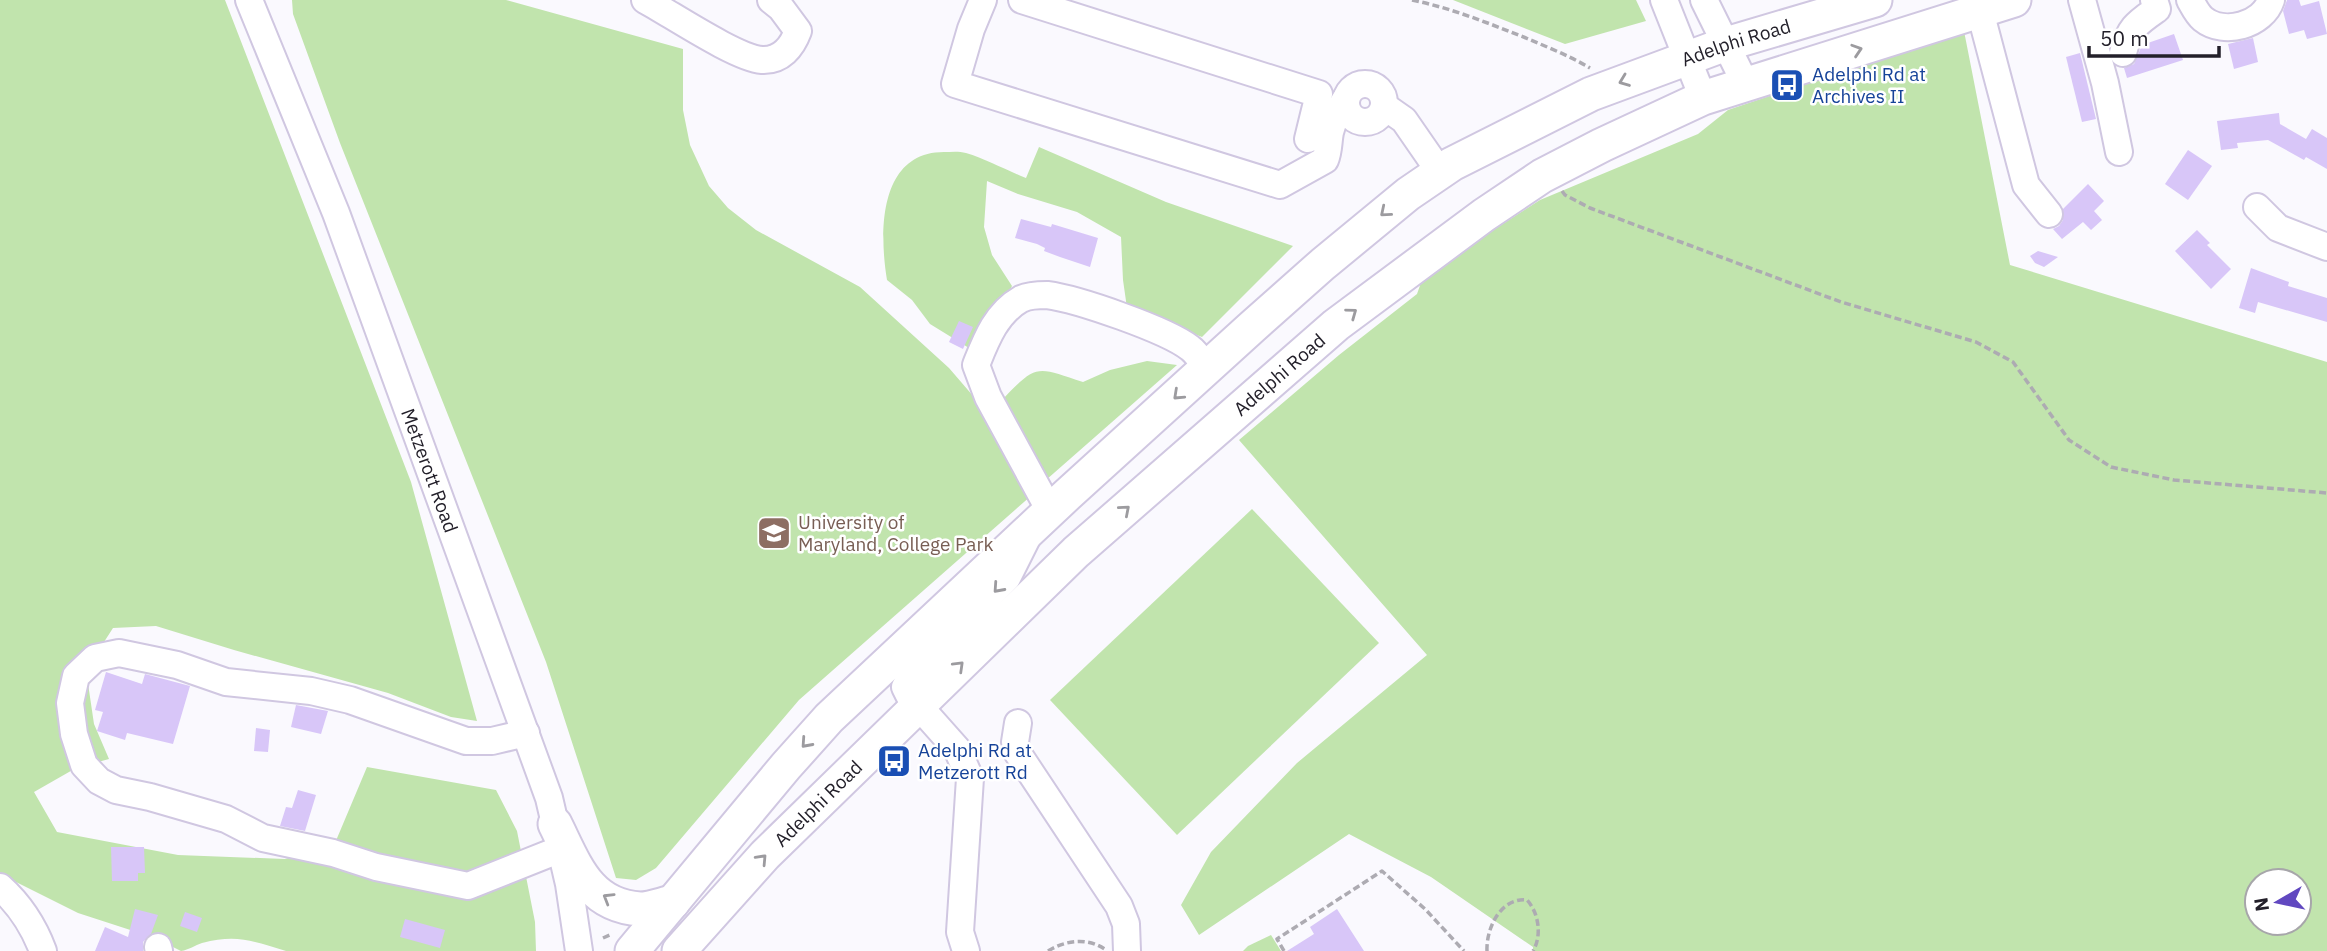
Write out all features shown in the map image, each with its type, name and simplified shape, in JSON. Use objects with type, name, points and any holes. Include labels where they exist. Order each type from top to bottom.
[{"type":"main road","name":"Adelphi Road","points":[[615,942],[673,902],[829,718],[1041,520],[1323,264],[1408,194],[1440,172],[1591,94],[1726,44],[1875,0]]},
{"type":"main road","name":"Adelphi Road","points":[[679,951],[765,855],[1076,552],[1336,325],[1484,215],[1549,173],[1703,98],[2014,0]]},
{"type":"main road","points":[[558,837],[584,881],[611,902],[642,909],[673,902]]},
{"type":"street","name":"Metzerott Road","points":[[249,0],[336,213],[549,798],[569,884],[579,951]]},
{"type":"street","points":[[645,0],[735,51],[763,60],[779,57],[792,46],[798,32],[781,8],[771,0]]},
{"type":"street","points":[[983,0],[971,29],[955,84],[1280,185],[1325,160],[1319,143],[1319,94],[1022,0]]},
{"type":"street","points":[[1664,0],[1703,98]]},
{"type":"street","points":[[1704,0],[1746,85]]},
{"type":"street","points":[[2082,0],[2105,83],[2119,152]]},
{"type":"street","points":[[2123,53],[2128,35],[2141,20],[2157,9],[2154,0]]},
{"type":"street","points":[[2190,0],[2204,21],[2219,27],[2238,26],[2257,20],[2267,10],[2270,0]]},
{"type":"street","points":[[1980,11],[2026,185],[2049,214]]},
{"type":"street","points":[[1319,143],[1342,140],[1349,109],[1360,122],[1369,122],[1378,117],[1384,106],[1404,120],[1440,172]]},
{"type":"street","points":[[2257,207],[2278,228],[2327,247]]},
{"type":"street","points":[[966,951],[960,932],[970,778],[957,749],[905,687],[910,678],[1007,578],[1041,520],[976,365],[987,336],[1005,311],[1023,298],[1046,295],[1127,319],[1176,340],[1191,349],[1207,369]]},
{"type":"street","points":[[526,733],[492,741],[466,741],[350,700],[311,691],[226,682],[177,665],[119,653],[95,658],[76,676],[70,703],[74,734],[84,765],[99,781],[117,790],[226,819],[263,838],[333,853],[376,867],[468,886],[558,837]]},
{"type":"street","points":[[1018,723],[1015,742],[1017,752],[1119,906],[1126,924],[1127,951]]},
{"type":"street","points":[[0,887],[36,932],[43,951]]},
{"type":"path","points":[[1412,0],[1440,6],[1551,49],[1582,63],[1616,84]]},
{"type":"path","points":[[1549,173],[1565,195],[1590,208],[1841,302],[1976,342],[2013,362],[2069,440],[2111,467],[2174,480],[2327,493]]},
{"type":"path","points":[[1284,951],[1277,939],[1382,871],[1425,909],[1464,951]]},
{"type":"path","points":[[1487,951],[1490,927],[1503,908],[1518,899],[1527,900],[1534,907],[1539,941],[1532,951]]},
{"type":"path","points":[[1048,951],[1065,943],[1082,941],[1099,944],[1108,951]]},
{"type":"green space","points":[[0,0],[225,0],[411,482],[477,721],[451,717],[388,693],[156,626],[113,628],[86,670],[94,724],[109,759],[76,768],[34,792],[57,832],[178,855],[285,859],[335,843],[367,767],[496,790],[517,831],[535,922],[536,951],[286,951],[254,942],[225,939],[202,943],[181,951],[155,938],[78,913],[0,874]]},
{"type":"green space","name":"University of Maryland, College Park","points":[[292,0],[506,0],[683,49],[683,110],[690,145],[709,186],[728,208],[756,230],[860,287],[949,368],[980,404],[1032,495],[799,700],[656,868],[636,880],[616,878],[546,662],[340,143],[293,14]]},
{"type":"green space","points":[[1453,0],[1636,0],[1646,21],[1565,44]]},
{"type":"green space","points":[[1964,31],[2010,265],[2327,362],[2327,951],[1533,951],[1533,947],[1431,877],[1349,834],[1199,935],[1181,905],[1211,852],[1297,763],[1427,655],[1239,440],[1339,355],[1417,294],[1424,274],[1540,200],[1698,134],[1728,110]]},
{"type":"green space","points":[[1039,147],[1166,202],[1293,246],[1202,337],[1127,308],[1121,237],[1077,212],[1018,194],[987,181],[984,227],[992,255],[1012,286],[998,312],[969,348],[930,324],[912,300],[887,280],[883,240],[888,198],[895,180],[907,165],[923,156],[963,152],[1026,178]]},
{"type":"green space","points":[[1147,361],[1177,365],[1046,480],[1018,434],[1004,398],[1024,378],[1039,371],[1083,382],[1110,370]]},
{"type":"green space","points":[[1252,509],[1379,643],[1177,835],[1050,700]]},
{"type":"green space","points":[[1271,935],[1281,951],[1243,951],[1248,946]]},
{"type":"building","points":[[2287,0],[2299,0],[2301,6],[2319,1],[2327,34],[2307,39],[2304,30],[2289,34],[2283,11]]},
{"type":"building","points":[[2174,34],[2183,60],[2127,78],[2124,68],[2134,64],[2142,45]]},
{"type":"building","points":[[2253,38],[2258,62],[2234,69],[2228,44]]},
{"type":"building","points":[[2080,53],[2096,119],[2082,122],[2066,57]]},
{"type":"building","points":[[2279,113],[2280,124],[2306,139],[2312,129],[2327,138],[2327,169],[2268,140],[2237,143],[2238,148],[2221,150],[2217,121]]},
{"type":"building","points":[[2188,150],[2212,166],[2188,200],[2165,184]]},
{"type":"building","points":[[2088,184],[2104,201],[2094,211],[2102,220],[2091,230],[2083,222],[2062,239],[2053,229],[2063,220],[2063,209]]},
{"type":"building","points":[[1021,219],[1051,227],[1052,224],[1098,238],[1090,267],[1044,251],[1045,248],[1037,244],[1015,238]]},
{"type":"building","points":[[2197,230],[2210,243],[2207,245],[2231,269],[2211,289],[2175,251]]},
{"type":"building","points":[[2038,251],[2058,257],[2044,267],[2035,263],[2030,256]]},
{"type":"building","points":[[2251,268],[2289,282],[2288,286],[2327,298],[2327,322],[2258,302],[2255,313],[2239,308]]},
{"type":"building","points":[[959,321],[973,327],[963,349],[949,342]]},
{"type":"building","points":[[106,672],[142,684],[145,674],[190,686],[173,744],[127,733],[125,740],[97,731],[103,712],[95,710]]},
{"type":"building","points":[[296,705],[328,711],[321,734],[291,727]]},
{"type":"building","points":[[256,728],[270,730],[268,752],[254,751]]},
{"type":"building","points":[[298,790],[316,795],[305,831],[280,826],[286,807],[292,808]]},
{"type":"building","points":[[111,847],[144,847],[145,873],[138,873],[138,881],[112,881]]},
{"type":"building","points":[[135,909],[158,915],[151,934],[143,942],[143,951],[95,951],[105,927],[128,937]]},
{"type":"building","points":[[1337,909],[1364,951],[1287,951],[1314,934],[1310,927]]},
{"type":"building","points":[[185,912],[202,918],[197,932],[180,926]]},
{"type":"building","points":[[405,919],[445,930],[440,948],[400,937]]},
{"type":"place","name":"Adelphi Rd at Archives II","points":[[1787,85]]},
{"type":"place","name":"University of Maryland, College Park","points":[[774,533]]},
{"type":"place","name":"Adelphi Rd at Metzerott Rd","points":[[894,761]]}]
